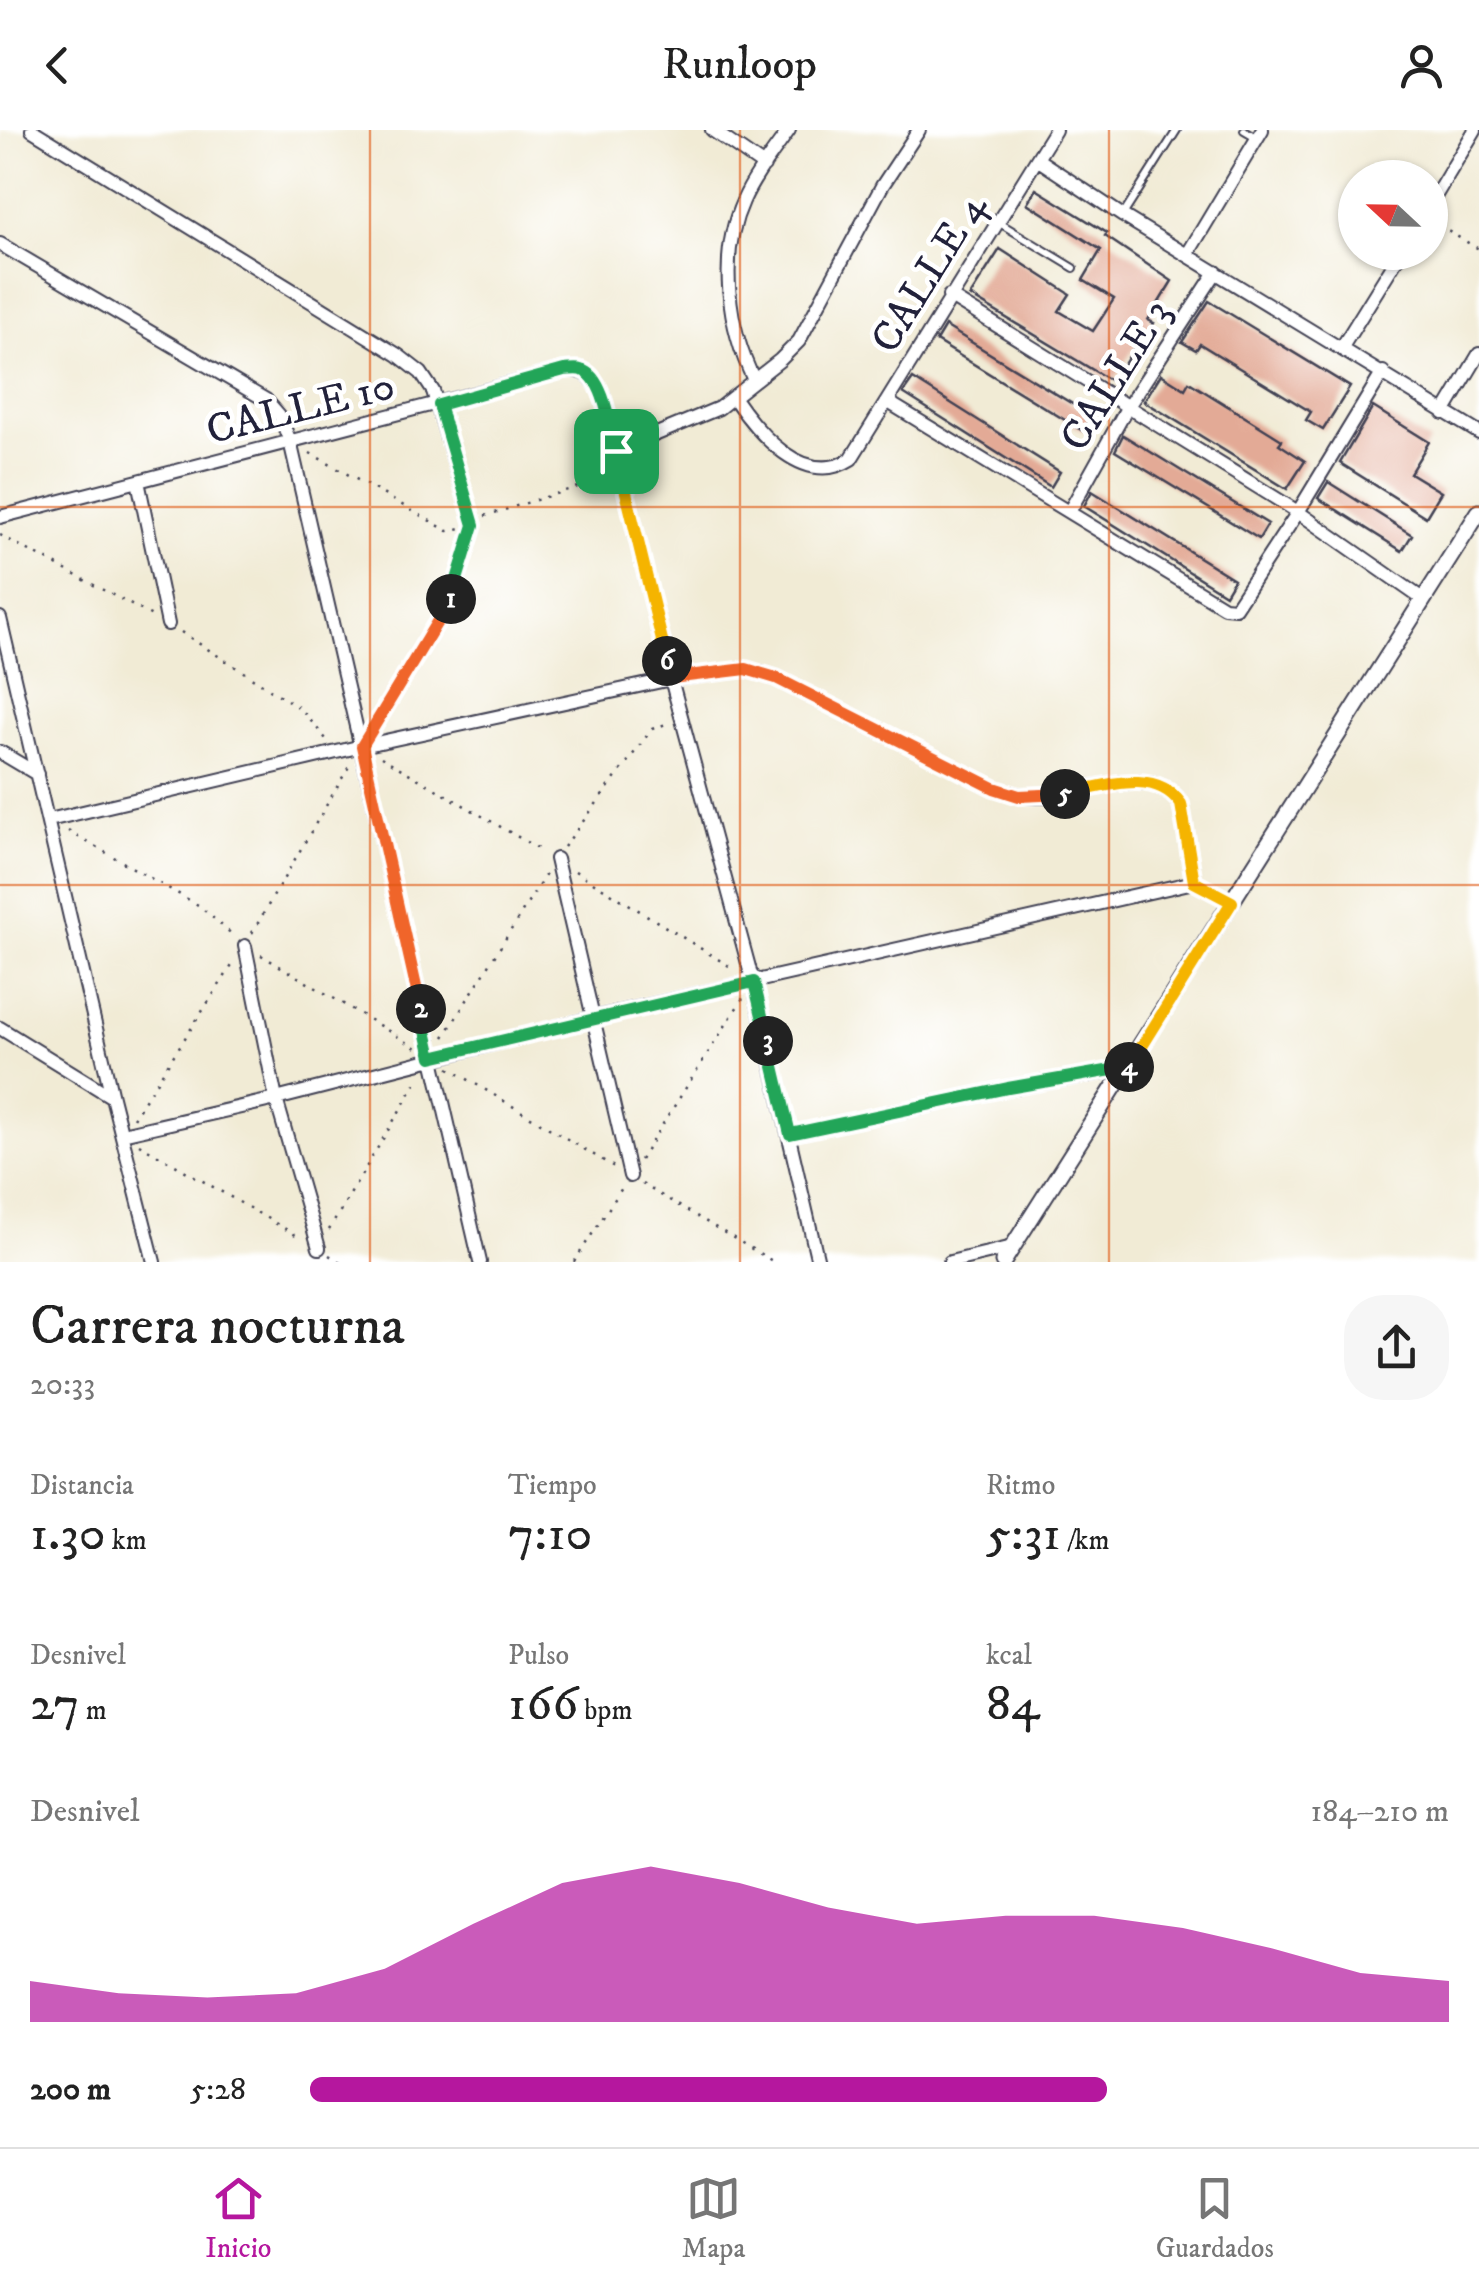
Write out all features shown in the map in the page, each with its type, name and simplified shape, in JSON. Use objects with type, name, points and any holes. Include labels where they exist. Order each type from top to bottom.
[{"type":"street","points":[[32,130],[398,355],[421,374],[439,405],[474,525]]},
{"type":"street","points":[[712,130],[764,166]]},
{"type":"street","points":[[754,380],[736,337],[728,268],[732,232],[743,201],[789,130]]},
{"type":"street","points":[[818,1262],[754,982],[671,678],[616,451],[734,398],[800,341],[882,186],[918,130]]},
{"type":"street","name":"CALLE 4","points":[[734,398],[753,426],[784,454],[821,466],[843,464],[858,450],[1054,130]]},
{"type":"street","points":[[1448,174],[1475,130]]},
{"type":"street","name":"CALLE 3","points":[[1187,255],[1260,134]]},
{"type":"street","points":[[1037,159],[1123,216],[1479,433]]},
{"type":"street","points":[[0,244],[266,400],[279,415],[290,441],[480,1262]]},
{"type":"street","points":[[1342,347],[1390,270]]},
{"type":"street","name":"CALLE 3","points":[[1069,512],[1127,408],[1216,272]]},
{"type":"street","points":[[949,296],[1298,512],[1424,600]]},
{"type":"street","points":[[1444,413],[1479,354]]},
{"type":"street","name":"CALLE 10","points":[[0,517],[564,370],[582,370],[592,376],[603,396],[616,451]]},
{"type":"street","points":[[888,398],[892,405],[1224,607],[1235,608],[1384,372]]},
{"type":"street","points":[[138,481],[168,624]]},
{"type":"street","points":[[1003,1262],[1479,512]]},
{"type":"street","points":[[0,618],[154,1262]]},
{"type":"street","points":[[49,820],[671,678],[746,669],[776,678],[994,788],[1019,796],[1045,797],[1138,781],[1156,782],[1181,804],[1194,882]]},
{"type":"street","points":[[0,752],[37,774]]},
{"type":"street","points":[[556,859],[630,1176]]},
{"type":"street","points":[[122,1134],[594,1018],[1194,882],[1232,902]]},
{"type":"street","points":[[245,946],[276,1099],[319,1248]]},
{"type":"street","points":[[0,1028],[112,1097]]},
{"type":"street","points":[[790,1134],[1008,1088],[1128,1068]]},
{"type":"street","points":[[950,1262],[1013,1247]]},
{"type":"lane","points":[[1123,216],[1177,130]]},
{"type":"lane","points":[[1244,130],[1260,134]]},
{"type":"lane","points":[[997,222],[1074,268]]},
{"type":"path","points":[[1448,232],[1479,250]]},
{"type":"path","points":[[290,441],[448,531],[474,525],[489,512],[622,473]]},
{"type":"path","points":[[474,525],[452,598],[245,946],[122,1134],[319,1248],[556,859],[652,729],[682,719]]},
{"type":"path","points":[[0,535],[168,624],[301,708],[336,752]]},
{"type":"path","points":[[362,746],[556,859],[754,982],[574,1262]]},
{"type":"path","points":[[49,820],[198,905],[245,946],[774,1262]]},
{"type":"building","points":[[1036,189],[1107,233],[1105,236],[1172,281],[1148,320],[1154,323],[1113,382],[970,296],[1000,249],[1070,294],[1059,311],[1093,331],[1114,299],[1083,280],[1101,250],[1027,203]]},
{"type":"building","points":[[1209,301],[1350,387],[1323,430],[1306,420],[1311,412],[1200,344],[1196,350],[1182,342]]},
{"type":"building","points":[[945,326],[1092,416],[1083,431],[936,341]]},
{"type":"building","points":[[1161,374],[1185,389],[1189,382],[1282,440],[1279,444],[1305,461],[1287,489],[1144,401]]},
{"type":"building","points":[[913,379],[1060,472],[1051,487],[903,393]]},
{"type":"building","points":[[1373,407],[1429,442],[1410,473],[1441,492],[1426,517],[1340,463]]},
{"type":"building","points":[[1123,435],[1268,524],[1259,539],[1115,451]]},
{"type":"building","points":[[1328,482],[1412,535],[1402,551],[1318,498]]},
{"type":"building","points":[[1092,491],[1234,579],[1225,594],[1084,506]]},
{"type":"route","points":[[564,370],[582,370],[592,376],[603,396],[616,451],[671,678],[746,669],[776,678],[994,788],[1019,796],[1045,797],[1138,781],[1156,782],[1174,794],[1181,804],[1194,882],[1232,902],[1128,1068],[1008,1088],[790,1134],[754,982],[432,1057],[362,746],[452,598],[474,525],[439,405],[564,370]]}]
